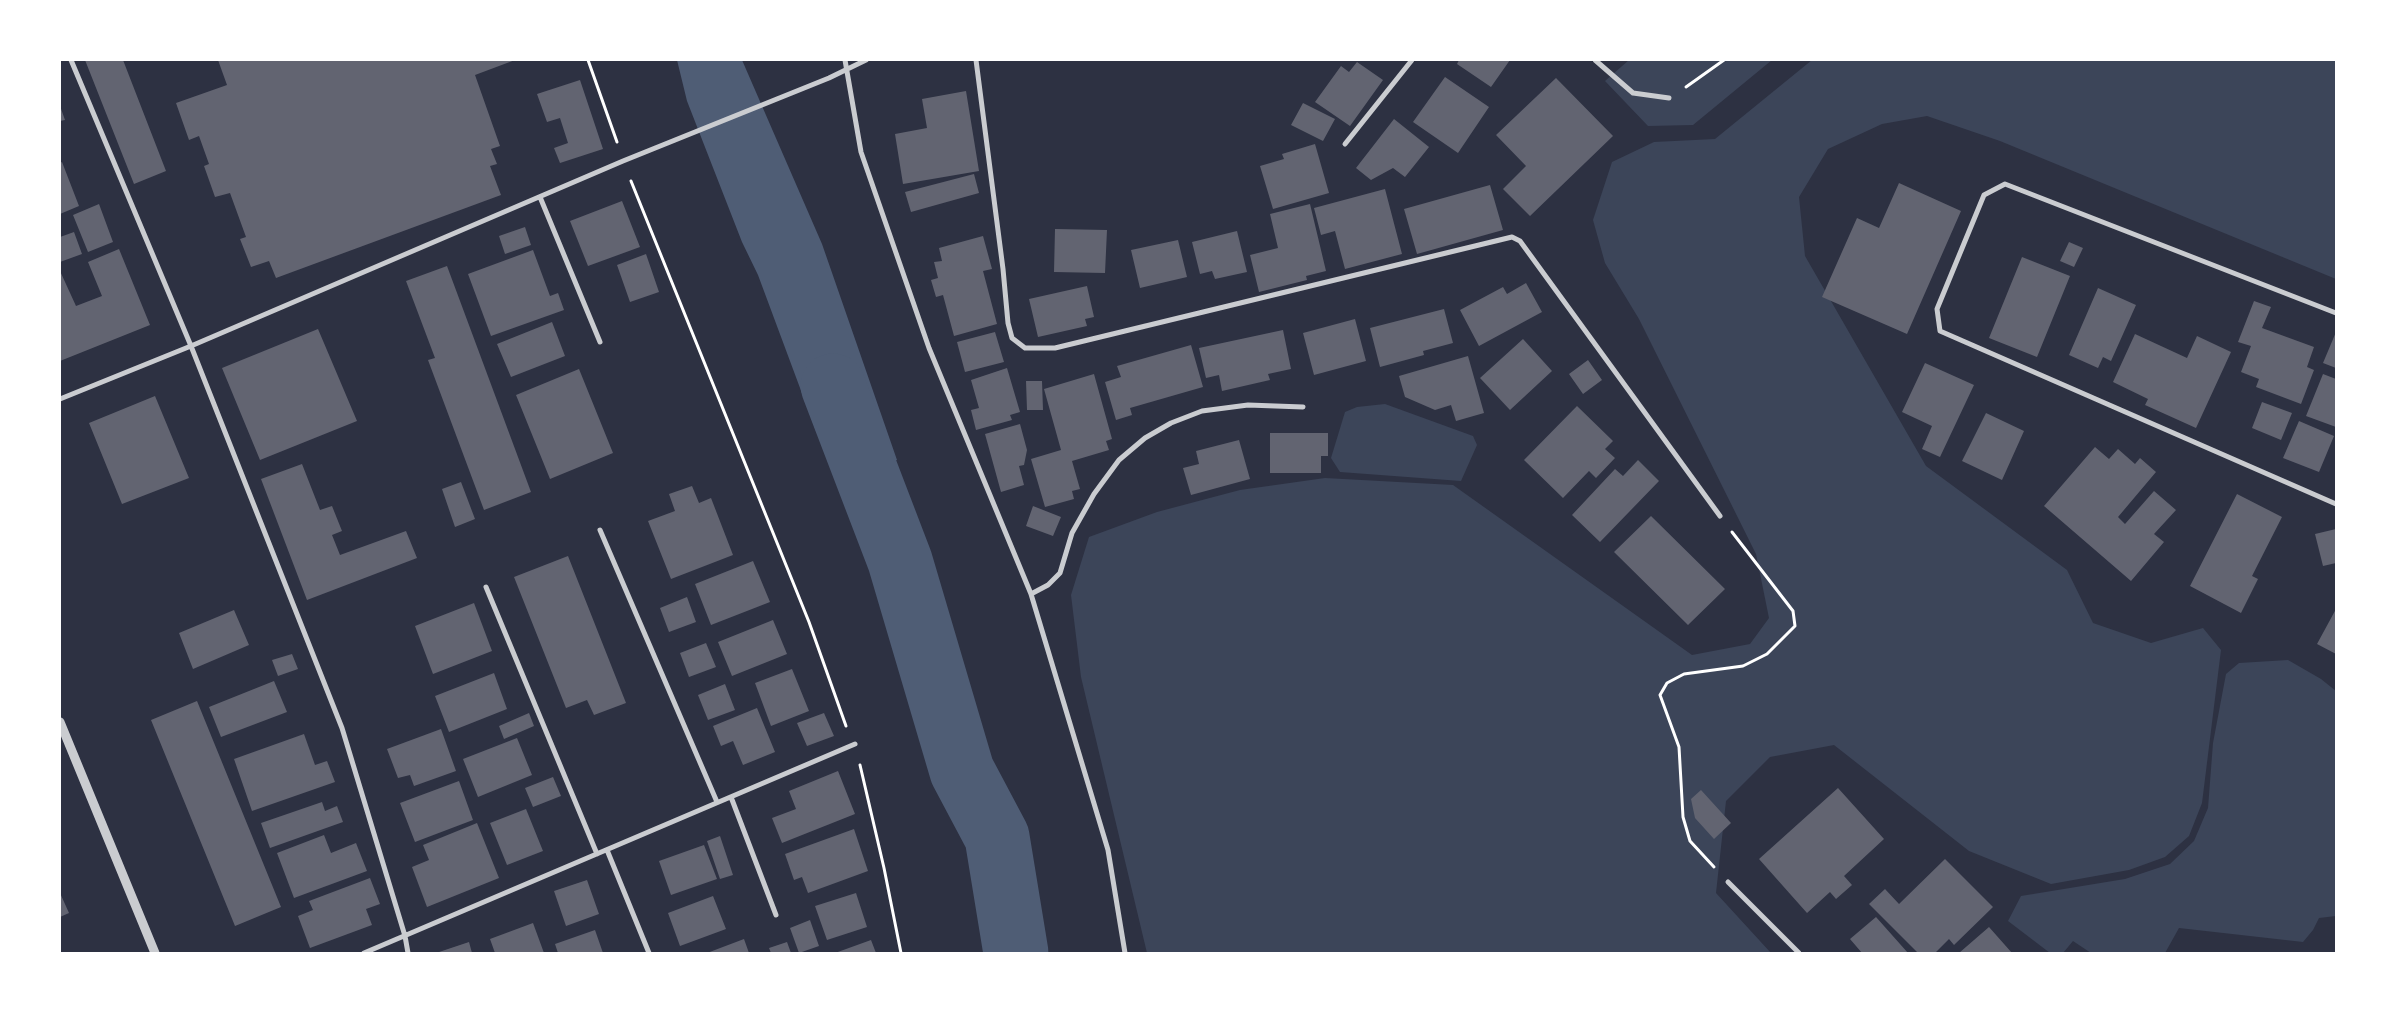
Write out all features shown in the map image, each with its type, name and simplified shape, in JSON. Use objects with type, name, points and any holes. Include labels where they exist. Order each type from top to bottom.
[{"type":"street","points":[[70,60],[191,346],[342,728],[405,936],[408,953]]},
{"type":"street","points":[[845,60],[848,68],[861,152],[929,348],[1031,594],[1108,850],[1125,953]]},
{"type":"street","points":[[60,399],[191,346],[623,161],[830,78],[866,60]]},
{"type":"street","points":[[976,60],[1003,269],[1008,323],[1012,338],[1025,348],[1055,348],[1512,237],[1520,241],[1720,516]]},
{"type":"street","points":[[1345,144],[1412,60]]},
{"type":"street","points":[[1595,60],[1633,93],[1669,98]]},
{"type":"street","points":[[2336,313],[2005,184],[1984,195],[1936,308],[1940,330],[2336,504]]},
{"type":"street","points":[[540,197],[600,342]]},
{"type":"street","points":[[1031,594],[1048,585],[1060,573],[1072,533],[1094,494],[1119,460],[1145,438],[1171,423],[1202,411],[1248,405],[1303,407]]},
{"type":"street","points":[[600,530],[717,802]]},
{"type":"street","points":[[486,587],[597,854]]},
{"type":"street","points":[[60,722],[155,953]]},
{"type":"street","points":[[364,953],[855,744]]},
{"type":"street","points":[[731,797],[776,915]]},
{"type":"street","points":[[607,850],[649,953]]},
{"type":"street","points":[[1728,882],[1799,953]]},
{"type":"path","points":[[588,60],[623,161],[809,622],[843,720],[855,744],[884,868],[901,953]]},
{"type":"path","points":[[1669,98],[1724,60]]},
{"type":"path","points":[[1720,516],[1793,611],[1795,626],[1767,654],[1743,666],[1684,674],[1666,683],[1660,695],[1679,747],[1683,817],[1690,841],[1728,882]]},
{"type":"shaded area","points":[[677,60],[742,60],[822,244],[897,460],[841,476],[816,431],[758,275],[742,242],[687,101]]},
{"type":"shaded area","points":[[1629,60],[1772,60],[1693,125],[1648,126],[1605,81]]},
{"type":"shaded area","points":[[1812,60],[2336,60],[2336,279],[2000,141],[1927,116],[1882,124],[1828,149],[1799,197],[1805,256],[1926,466],[2067,570],[2093,623],[2151,643],[2203,628],[2221,650],[2202,803],[2189,836],[2165,857],[2129,870],[2051,884],[1969,851],[1834,745],[1770,757],[1726,801],[1716,893],[1771,953],[1147,953],[1081,677],[1071,595],[1089,537],[1157,512],[1240,490],[1325,478],[1453,485],[1692,655],[1750,644],[1769,618],[1756,554],[1639,319],[1605,263],[1593,220],[1612,162],[1654,142],[1715,139]]},
{"type":"shaded area","points":[[1385,404],[1473,436],[1477,445],[1461,481],[1340,472],[1331,458],[1345,412],[1357,407]]},
{"type":"shaded area","points":[[2288,660],[2321,679],[2336,691],[2336,916],[2319,918],[2313,930],[2303,942],[2179,928],[2165,953],[2091,953],[2073,941],[2063,953],[2050,953],[2008,921],[2021,896],[2125,879],[2170,864],[2194,841],[2208,808],[2213,743],[2226,674],[2239,663]]},
{"type":"building","points":[[85,60],[123,60],[166,171],[134,184]]},
{"type":"building","points":[[218,60],[515,60],[475,75],[500,146],[491,149],[497,164],[490,166],[501,195],[276,278],[269,261],[251,267],[240,239],[246,237],[230,193],[215,197],[204,166],[209,164],[199,136],[189,140],[176,103],[227,85]]},
{"type":"building","points":[[1459,60],[1510,60],[1491,87],[1457,64]]},
{"type":"building","points":[[1357,62],[1383,80],[1350,126],[1315,102],[1341,66],[1349,72]]},
{"type":"building","points":[[1445,77],[1489,107],[1458,153],[1413,122]]},
{"type":"building","points":[[1556,78],[1613,136],[1530,216],[1503,189],[1526,166],[1496,135]]},
{"type":"building","points":[[580,80],[603,149],[560,163],[554,148],[568,143],[560,118],[547,122],[537,94]]},
{"type":"building","points":[[966,91],[979,171],[903,184],[895,134],[927,128],[922,99]]},
{"type":"building","points":[[1303,103],[1335,119],[1323,141],[1291,125]]},
{"type":"building","points":[[60,106],[65,120],[60,121]]},
{"type":"building","points":[[1394,119],[1429,147],[1405,177],[1393,168],[1371,180],[1356,168]]},
{"type":"building","points":[[1315,144],[1329,193],[1273,209],[1260,166],[1284,159],[1282,154]]},
{"type":"building","points":[[62,162],[79,206],[60,214],[60,163]]},
{"type":"building","points":[[974,174],[979,193],[911,212],[905,192]]},
{"type":"building","points":[[1899,183],[1961,211],[1907,334],[1822,297],[1857,218],[1879,228]]},
{"type":"building","points":[[1490,185],[1503,230],[1417,254],[1404,209]]},
{"type":"building","points":[[1385,189],[1402,254],[1345,269],[1335,231],[1321,235],[1314,208]]},
{"type":"building","points":[[622,201],[640,247],[588,266],[570,221]]},
{"type":"building","points":[[99,204],[113,242],[88,252],[73,215]]},
{"type":"building","points":[[1310,204],[1326,271],[1306,276],[1307,280],[1259,292],[1250,255],[1278,248],[1270,214]]},
{"type":"building","points":[[525,227],[531,245],[505,254],[499,236]]},
{"type":"building","points":[[1055,229],[1107,230],[1105,273],[1054,272]]},
{"type":"building","points":[[1237,231],[1247,272],[1215,279],[1212,271],[1200,274],[1192,242]]},
{"type":"building","points":[[74,232],[82,254],[60,262],[60,237]]},
{"type":"building","points":[[983,236],[992,269],[983,271],[997,324],[954,336],[943,295],[936,297],[931,280],[938,278],[934,262],[942,261],[939,248]]},
{"type":"building","points":[[1178,240],[1187,277],[1140,288],[1131,250]]},
{"type":"building","points":[[2069,242],[2083,248],[2074,267],[2060,261]]},
{"type":"building","points":[[119,249],[150,325],[60,361],[60,271],[76,306],[102,296],[88,262]]},
{"type":"building","points":[[533,250],[550,296],[558,293],[564,310],[491,336],[468,274]]},
{"type":"building","points":[[646,254],[659,292],[630,302],[617,265]]},
{"type":"building","points":[[2022,257],[2070,276],[2037,357],[1989,338]]},
{"type":"building","points":[[447,266],[531,492],[484,510],[428,360],[435,358],[406,281]]},
{"type":"building","points":[[1526,283],[1542,312],[1479,346],[1460,310],[1503,287],[1507,294]]},
{"type":"building","points":[[1087,286],[1094,317],[1085,319],[1087,326],[1038,337],[1029,299]]},
{"type":"building","points":[[2098,288],[2136,305],[2111,361],[2103,357],[2098,368],[2069,355]]},
{"type":"building","points":[[2254,301],[2271,307],[2262,328],[2314,347],[2307,367],[2314,370],[2301,404],[2256,387],[2259,379],[2241,372],[2251,346],[2238,342]]},
{"type":"building","points":[[1444,309],[1453,343],[1423,351],[1424,355],[1380,367],[1370,328]]},
{"type":"building","points":[[1355,319],[1366,361],[1314,375],[1303,333]]},
{"type":"building","points":[[552,322],[565,356],[511,377],[497,344]]},
{"type":"building","points":[[318,329],[357,421],[260,460],[222,368]]},
{"type":"building","points":[[1283,330],[1291,369],[1268,374],[1270,380],[1222,391],[1219,375],[1206,378],[1199,348]]},
{"type":"building","points":[[995,332],[1004,362],[965,372],[957,342]]},
{"type":"building","points":[[2336,332],[2336,368],[2323,363]]},
{"type":"building","points":[[2135,334],[2187,358],[2197,336],[2231,352],[2196,428],[2145,405],[2148,399],[2113,382]]},
{"type":"building","points":[[1523,339],[1552,371],[1510,410],[1480,378]]},
{"type":"building","points":[[1191,345],[1203,387],[1130,408],[1132,415],[1116,420],[1105,382],[1121,377],[1117,366]]},
{"type":"building","points":[[1468,356],[1484,413],[1456,421],[1451,405],[1435,410],[1405,397],[1399,376]]},
{"type":"building","points":[[1588,360],[1602,380],[1583,394],[1569,374]]},
{"type":"building","points":[[1925,363],[1974,385],[1940,457],[1922,449],[1932,426],[1902,412]]},
{"type":"building","points":[[1007,368],[1020,412],[1010,415],[1012,420],[976,430],[971,410],[979,408],[971,380]]},
{"type":"building","points":[[579,369],[613,453],[550,479],[516,395]]},
{"type":"building","points":[[1094,374],[1112,439],[1106,441],[1109,450],[1072,461],[1080,489],[1072,491],[1074,499],[1045,507],[1031,459],[1061,450],[1044,389]]},
{"type":"building","points":[[2323,374],[2336,379],[2336,427],[2306,416]]},
{"type":"building","points":[[1026,381],[1042,381],[1043,410],[1027,410]]},
{"type":"building","points":[[155,396],[189,478],[122,504],[89,423]]},
{"type":"building","points":[[2262,402],[2292,413],[2281,440],[2252,428]]},
{"type":"building","points":[[1577,406],[1613,441],[1605,449],[1615,458],[1596,478],[1589,471],[1563,498],[1524,460]]},
{"type":"building","points":[[1986,413],[2024,431],[2002,480],[1962,461]]},
{"type":"building","points":[[2299,421],[2334,436],[2319,472],[2283,458]]},
{"type":"building","points":[[1020,424],[1027,450],[1024,465],[1019,466],[1024,485],[1001,492],[985,434]]},
{"type":"building","points":[[1270,433],[1328,433],[1328,456],[1321,456],[1321,473],[1270,473]]},
{"type":"building","points":[[1239,440],[1250,479],[1191,495],[1183,468],[1199,464],[1196,451]]},
{"type":"building","points":[[2095,447],[2109,459],[2118,449],[2135,464],[2140,458],[2156,472],[2118,517],[2125,524],[2154,491],[2176,510],[2154,534],[2164,542],[2131,581],[2044,506]]},
{"type":"building","points":[[1638,460],[1659,481],[1600,542],[1572,515],[1615,469],[1623,476]]},
{"type":"building","points":[[302,464],[320,510],[332,506],[342,531],[332,535],[340,555],[406,531],[417,558],[307,600],[261,479]]},
{"type":"building","points":[[461,482],[475,519],[455,527],[442,489]]},
{"type":"building","points":[[692,486],[699,503],[711,498],[733,555],[671,579],[648,521],[675,511],[669,494]]},
{"type":"building","points":[[2237,494],[2282,517],[2252,576],[2258,579],[2241,613],[2190,586]]},
{"type":"building","points":[[1033,506],[1061,517],[1053,536],[1026,526]]},
{"type":"building","points":[[1651,516],[1725,589],[1688,625],[1614,552]]},
{"type":"building","points":[[2336,529],[2336,563],[2323,566],[2315,534]]},
{"type":"building","points":[[568,556],[626,703],[594,715],[587,700],[566,708],[514,577]]},
{"type":"building","points":[[753,561],[770,602],[711,625],[695,584]]},
{"type":"building","points":[[687,597],[696,622],[669,632],[660,608]]},
{"type":"building","points":[[474,603],[492,651],[433,674],[415,626]]},
{"type":"building","points":[[2336,609],[2336,654],[2317,644]]},
{"type":"building","points":[[234,610],[249,645],[193,669],[179,633]]},
{"type":"building","points":[[773,620],[787,654],[732,676],[718,642]]},
{"type":"building","points":[[706,643],[716,667],[689,677],[680,653]]},
{"type":"building","points":[[292,654],[298,669],[278,676],[272,660]]},
{"type":"building","points":[[792,669],[809,711],[771,726],[755,683]]},
{"type":"building","points":[[494,673],[507,709],[449,732],[435,696]]},
{"type":"building","points":[[274,681],[287,712],[221,737],[209,707]]},
{"type":"building","points":[[725,684],[735,710],[708,720],[698,695]]},
{"type":"building","points":[[197,701],[281,907],[235,926],[151,720]]},
{"type":"building","points":[[757,708],[775,752],[743,765],[733,741],[721,746],[713,726]]},
{"type":"building","points":[[529,713],[534,726],[504,739],[499,726]]},
{"type":"building","points":[[824,713],[834,736],[807,746],[797,723]]},
{"type":"building","points":[[441,729],[456,771],[414,786],[410,775],[398,778],[387,749]]},
{"type":"building","points":[[304,734],[315,765],[327,761],[335,782],[252,811],[234,759]]},
{"type":"building","points":[[517,738],[532,775],[478,797],[463,759]]},
{"type":"building","points":[[838,771],[855,814],[782,843],[772,818],[796,809],[789,791]]},
{"type":"building","points":[[553,777],[561,796],[533,807],[525,788]]},
{"type":"building","points":[[459,781],[473,820],[415,842],[400,803]]},
{"type":"building","points":[[1838,788],[1884,839],[1844,876],[1852,885],[1836,899],[1830,892],[1807,913],[1759,859]]},
{"type":"building","points":[[1701,790],[1731,823],[1714,839],[1695,818],[1691,799]]},
{"type":"building","points":[[322,802],[325,811],[337,806],[343,822],[270,848],[261,823]]},
{"type":"building","points":[[526,809],[543,851],[507,865],[490,823]]},
{"type":"building","points":[[477,823],[499,878],[427,907],[412,867],[429,860],[423,845]]},
{"type":"building","points":[[854,829],[868,871],[808,893],[802,877],[794,880],[785,854]]},
{"type":"building","points":[[324,835],[331,853],[356,843],[367,871],[294,898],[277,853]]},
{"type":"building","points":[[720,836],[733,875],[720,879],[707,841]]},
{"type":"building","points":[[704,845],[717,879],[671,895],[659,861]]},
{"type":"building","points":[[1945,859],[1993,907],[1954,945],[1949,939],[1935,953],[1918,953],[1869,904],[1885,889],[1899,904]]},
{"type":"building","points":[[370,878],[380,904],[366,909],[372,925],[310,948],[298,916],[313,910],[309,901]]},
{"type":"building","points":[[587,880],[599,914],[566,926],[554,891]]},
{"type":"building","points":[[60,893],[69,913],[60,917]]},
{"type":"building","points":[[856,893],[867,927],[827,940],[815,906]]},
{"type":"building","points":[[713,896],[726,929],[680,946],[668,913]]},
{"type":"building","points":[[1876,917],[1908,953],[1862,953],[1850,939]]},
{"type":"building","points":[[810,920],[819,946],[799,953],[790,928]]},
{"type":"building","points":[[533,923],[544,953],[495,953],[490,939]]},
{"type":"building","points":[[1989,927],[2012,953],[1959,953]]},
{"type":"building","points":[[595,930],[603,953],[558,953],[555,944]]},
{"type":"building","points":[[744,939],[749,953],[707,953]]},
{"type":"building","points":[[871,940],[876,953],[835,953]]},
{"type":"building","points":[[469,942],[472,953],[436,953]]},
{"type":"building","points":[[787,942],[791,953],[771,953],[769,948]]},
{"type":"waterway","points":[[833,386],[900,561],[962,771],[997,837],[1016,953]]}]
